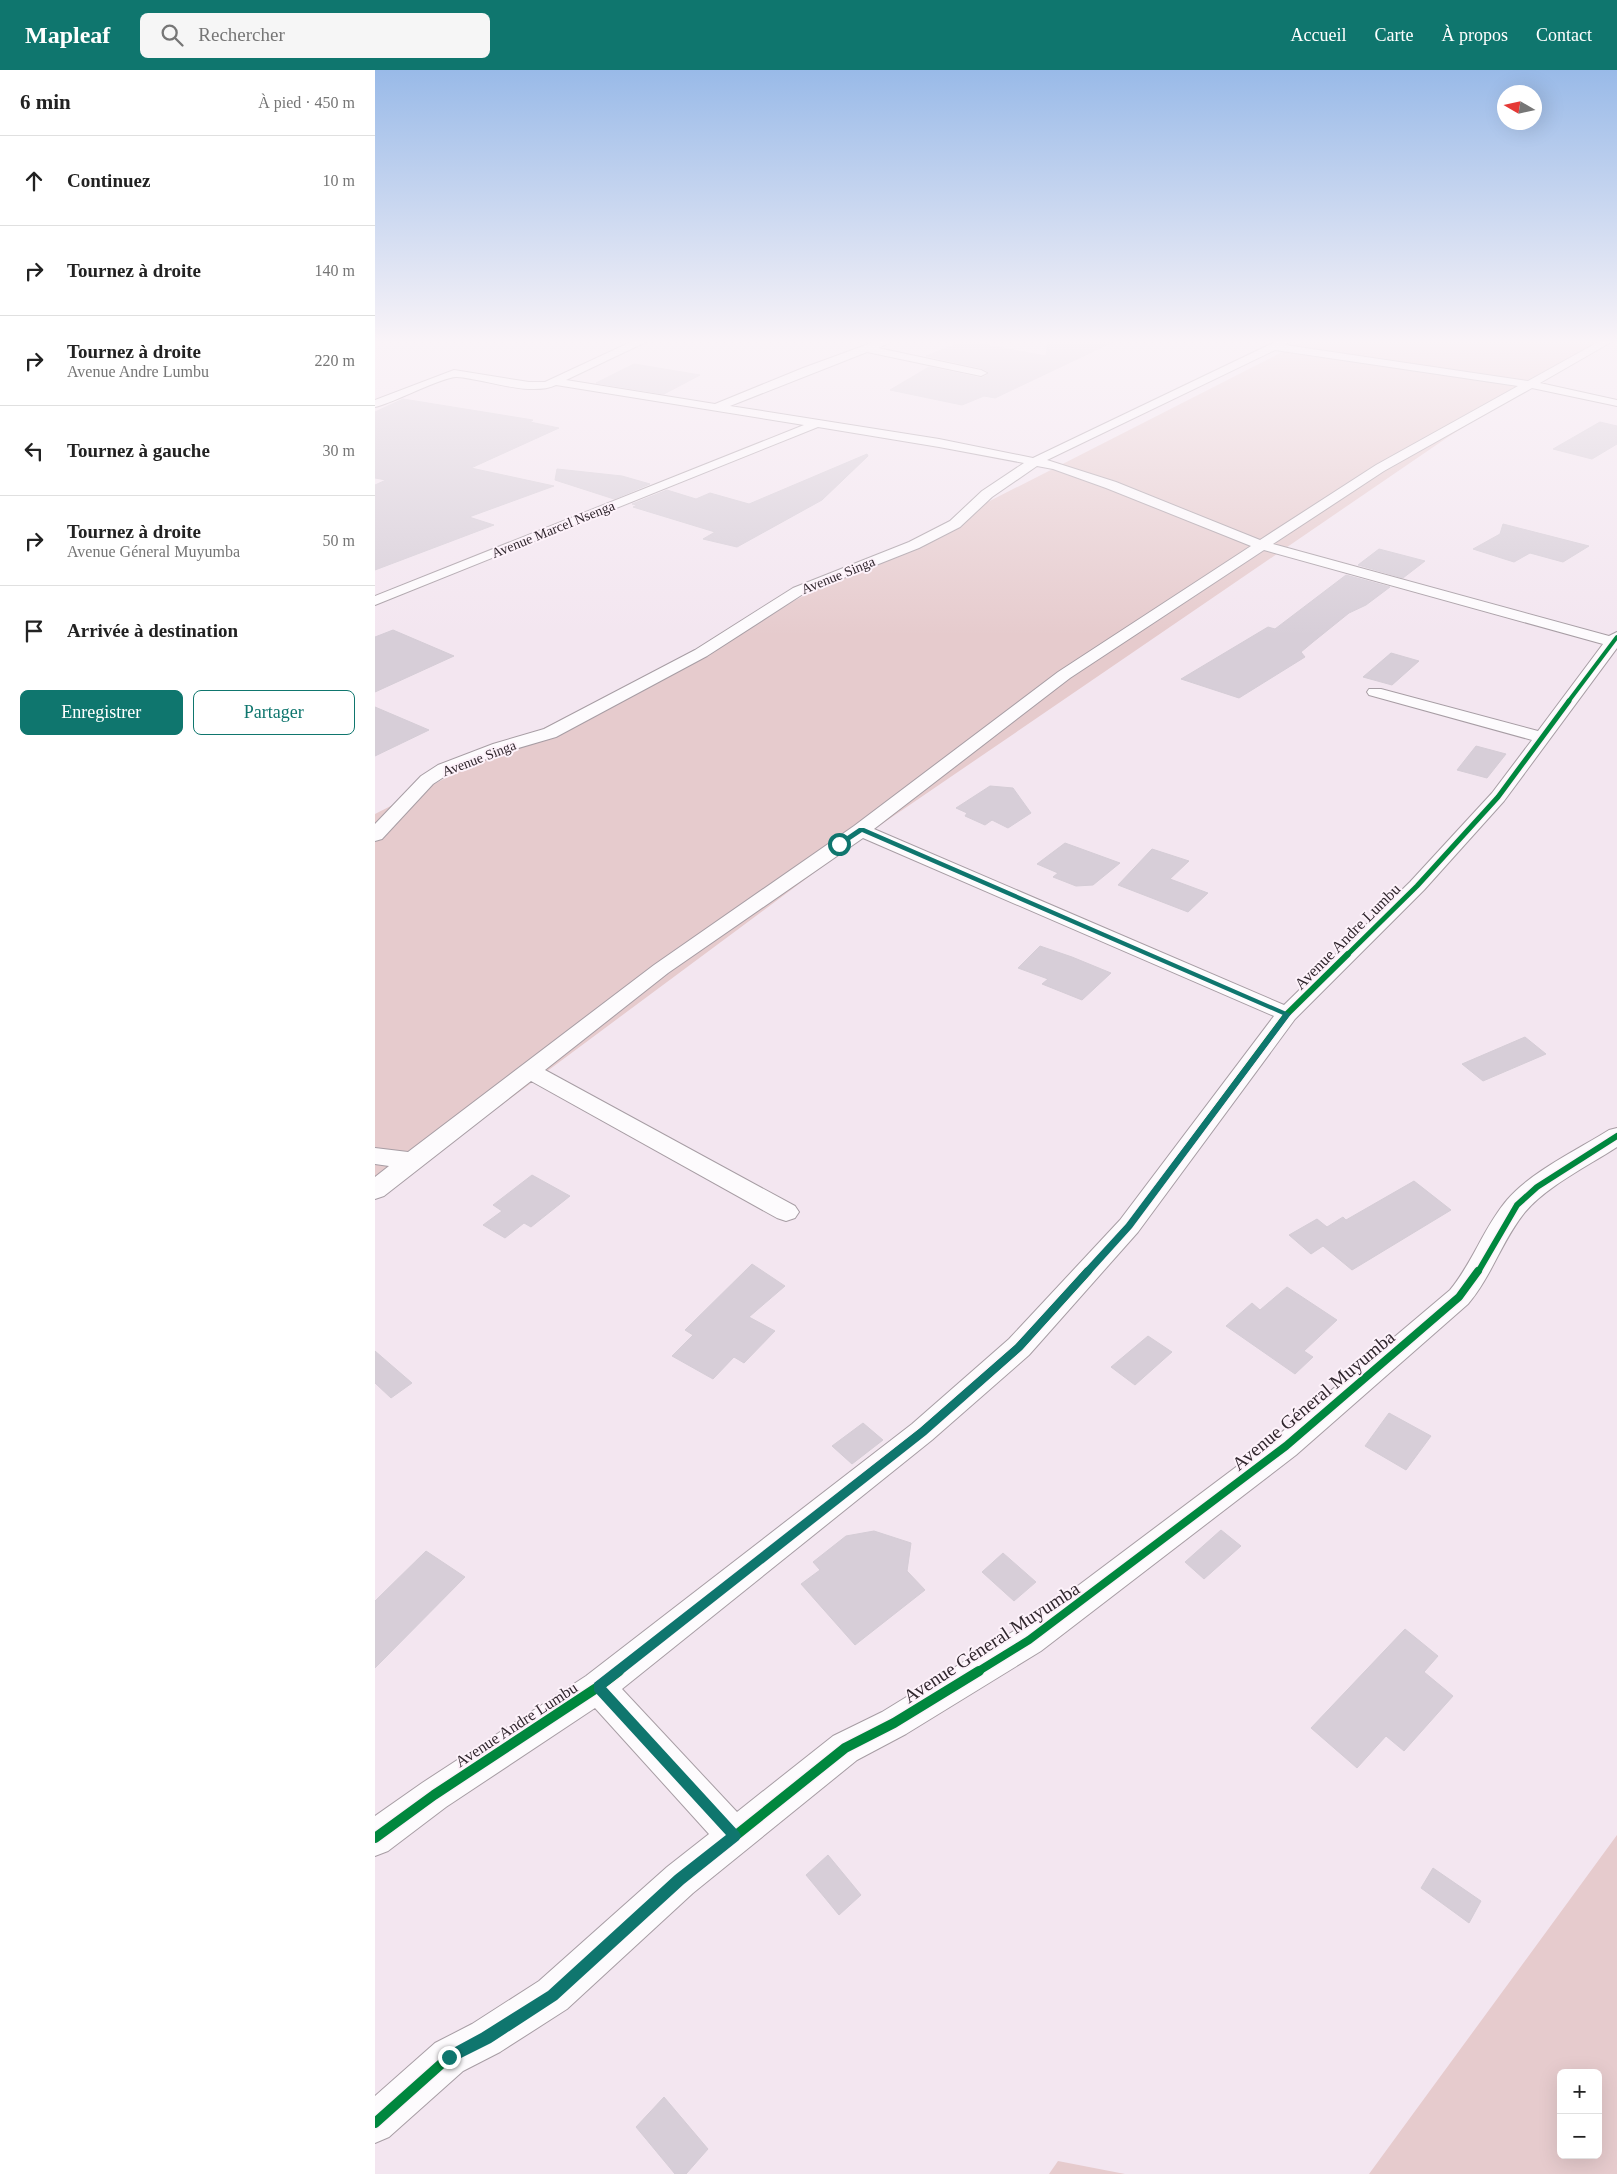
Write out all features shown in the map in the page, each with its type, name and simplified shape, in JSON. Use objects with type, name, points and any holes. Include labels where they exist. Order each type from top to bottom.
[{"type":"street","name":"Avenue Marcel Nsenga","points":[[375,601],[777,439]]},
{"type":"street","points":[[906,439],[1036,461],[1111,485],[1260,545],[1614,639]]},
{"type":"street","name":"Avenue Singa","points":[[375,835],[427,780],[444,769],[499,748],[550,733],[701,653],[743,628],[798,591],[914,545],[955,524],[987,494],[1036,461],[1081,439]]},
{"type":"street","points":[[375,1190],[661,969],[861,830],[1064,675],[1379,468],[1432,439]]},
{"type":"street","name":"Avenue Andre Lumbu","points":[[375,1838],[434,1795],[598,1687],[922,1432],[1019,1347],[1129,1226],[1287,1014],[1431,871],[1498,798],[1614,639]]},
{"type":"street","points":[[1375,692],[1542,737]]},
{"type":"street","points":[[861,830],[1287,1014]]},
{"type":"street","points":[[528,1070],[786,1212]]},
{"type":"street","name":"Avenue Géneral Muyumba","points":[[375,2123],[449,2057],[486,2038],[553,1995],[680,1880],[845,1748],[894,1723],[1029,1640],[1286,1446],[1459,1297],[1474,1279],[1504,1224],[1517,1205],[1537,1187],[1617,1136]]},
{"type":"street","points":[[375,1156],[413,1161]]},
{"type":"street","points":[[598,1687],[735,1836]]},
{"type":"shaded area","points":[[1111,439],[1445,439],[854,843],[375,1199],[375,814]]},
{"type":"shaded area","points":[[1617,1835],[1617,2174],[1369,2174]]},
{"type":"shaded area","points":[[1058,2161],[1125,2174],[1049,2174]]},
{"type":"building","points":[[375,439],[534,439],[471,468],[554,486],[469,517],[494,525],[375,570],[375,485],[386,480],[375,478]]},
{"type":"building","points":[[1570,439],[1617,439],[1617,444],[1592,459],[1553,449]]},
{"type":"building","points":[[867,454],[868,456],[822,500],[737,547],[703,539],[715,532],[633,507],[637,505],[632,504],[667,490],[696,499],[710,493],[749,504]]},
{"type":"building","points":[[557,469],[622,476],[650,484],[614,499],[555,480]]},
{"type":"building","points":[[1503,524],[1589,546],[1563,562],[1530,553],[1514,562],[1473,549],[1500,534]]},
{"type":"building","points":[[1379,549],[1425,561],[1403,578],[1358,565]]},
{"type":"building","points":[[1346,575],[1390,587],[1366,605],[1349,613],[1313,642],[1301,652],[1305,657],[1239,698],[1181,679],[1268,627],[1275,629]]},
{"type":"building","points":[[393,630],[454,656],[375,692],[375,637]]},
{"type":"building","points":[[1391,653],[1419,661],[1392,685],[1363,677]]},
{"type":"building","points":[[375,707],[429,730],[375,756]]},
{"type":"building","points":[[1476,746],[1506,754],[1487,778],[1457,770]]},
{"type":"building","points":[[990,786],[1013,788],[1031,813],[1008,828],[992,820],[985,825],[965,816],[967,813],[956,808]]},
{"type":"building","points":[[1065,843],[1120,863],[1093,885],[1076,886],[1053,877],[1058,873],[1037,864]]},
{"type":"building","points":[[1152,849],[1189,861],[1170,879],[1208,893],[1188,912],[1118,885]]},
{"type":"building","points":[[1040,946],[1111,973],[1082,1000],[1042,984],[1048,979],[1018,968]]},
{"type":"building","points":[[1525,1037],[1546,1054],[1483,1081],[1462,1064]]},
{"type":"building","points":[[532,1175],[570,1196],[531,1227],[524,1223],[505,1238],[483,1225],[502,1211],[493,1205]]},
{"type":"building","points":[[1414,1181],[1451,1210],[1352,1270],[1323,1246],[1311,1254],[1289,1235],[1317,1219],[1327,1227],[1343,1217],[1346,1220]]},
{"type":"building","points":[[752,1264],[785,1286],[749,1317],[775,1331],[744,1363],[734,1357],[713,1379],[672,1356],[693,1335],[685,1330]]},
{"type":"building","points":[[1287,1287],[1337,1320],[1304,1351],[1313,1357],[1295,1374],[1226,1326],[1252,1303],[1260,1310]]},
{"type":"building","points":[[1148,1336],[1172,1352],[1135,1385],[1111,1367]]},
{"type":"building","points":[[375,1351],[412,1383],[391,1398],[375,1383]]},
{"type":"building","points":[[1389,1413],[1431,1436],[1406,1470],[1365,1446]]},
{"type":"building","points":[[863,1423],[883,1440],[852,1464],[832,1446]]},
{"type":"building","points":[[1221,1530],[1241,1546],[1204,1579],[1185,1562]]},
{"type":"building","points":[[874,1531],[911,1543],[907,1571],[925,1590],[855,1645],[801,1584],[820,1570],[813,1562],[846,1536]]},
{"type":"building","points":[[426,1551],[465,1577],[375,1668],[375,1601]]},
{"type":"building","points":[[1003,1553],[1036,1582],[1014,1601],[982,1572]]},
{"type":"building","points":[[1405,1629],[1438,1656],[1424,1672],[1453,1696],[1404,1751],[1386,1736],[1357,1768],[1311,1728]]},
{"type":"building","points":[[828,1855],[861,1895],[839,1915],[806,1875]]},
{"type":"building","points":[[1433,1868],[1481,1901],[1469,1923],[1421,1888]]},
{"type":"building","points":[[664,2097],[708,2149],[686,2174],[675,2174],[636,2127]]},
{"type":"cycle path","points":[[375,1838],[434,1795],[598,1687],[922,1432],[1019,1347],[1129,1226],[1287,1014],[1417,886],[1498,797],[1617,637]]},
{"type":"cycle path","points":[[375,2123],[449,2057],[486,2038],[553,1995],[680,1880],[845,1748],[894,1723],[1029,1640],[1286,1446],[1459,1297],[1474,1279],[1504,1224],[1517,1205],[1537,1187],[1617,1136]]},
{"type":"route","points":[[449,2057],[486,2038],[553,1995],[581,1972],[680,1880],[735,1836],[598,1687],[922,1432],[1019,1347],[1129,1226],[1287,1014],[861,830],[839,844]]}]
